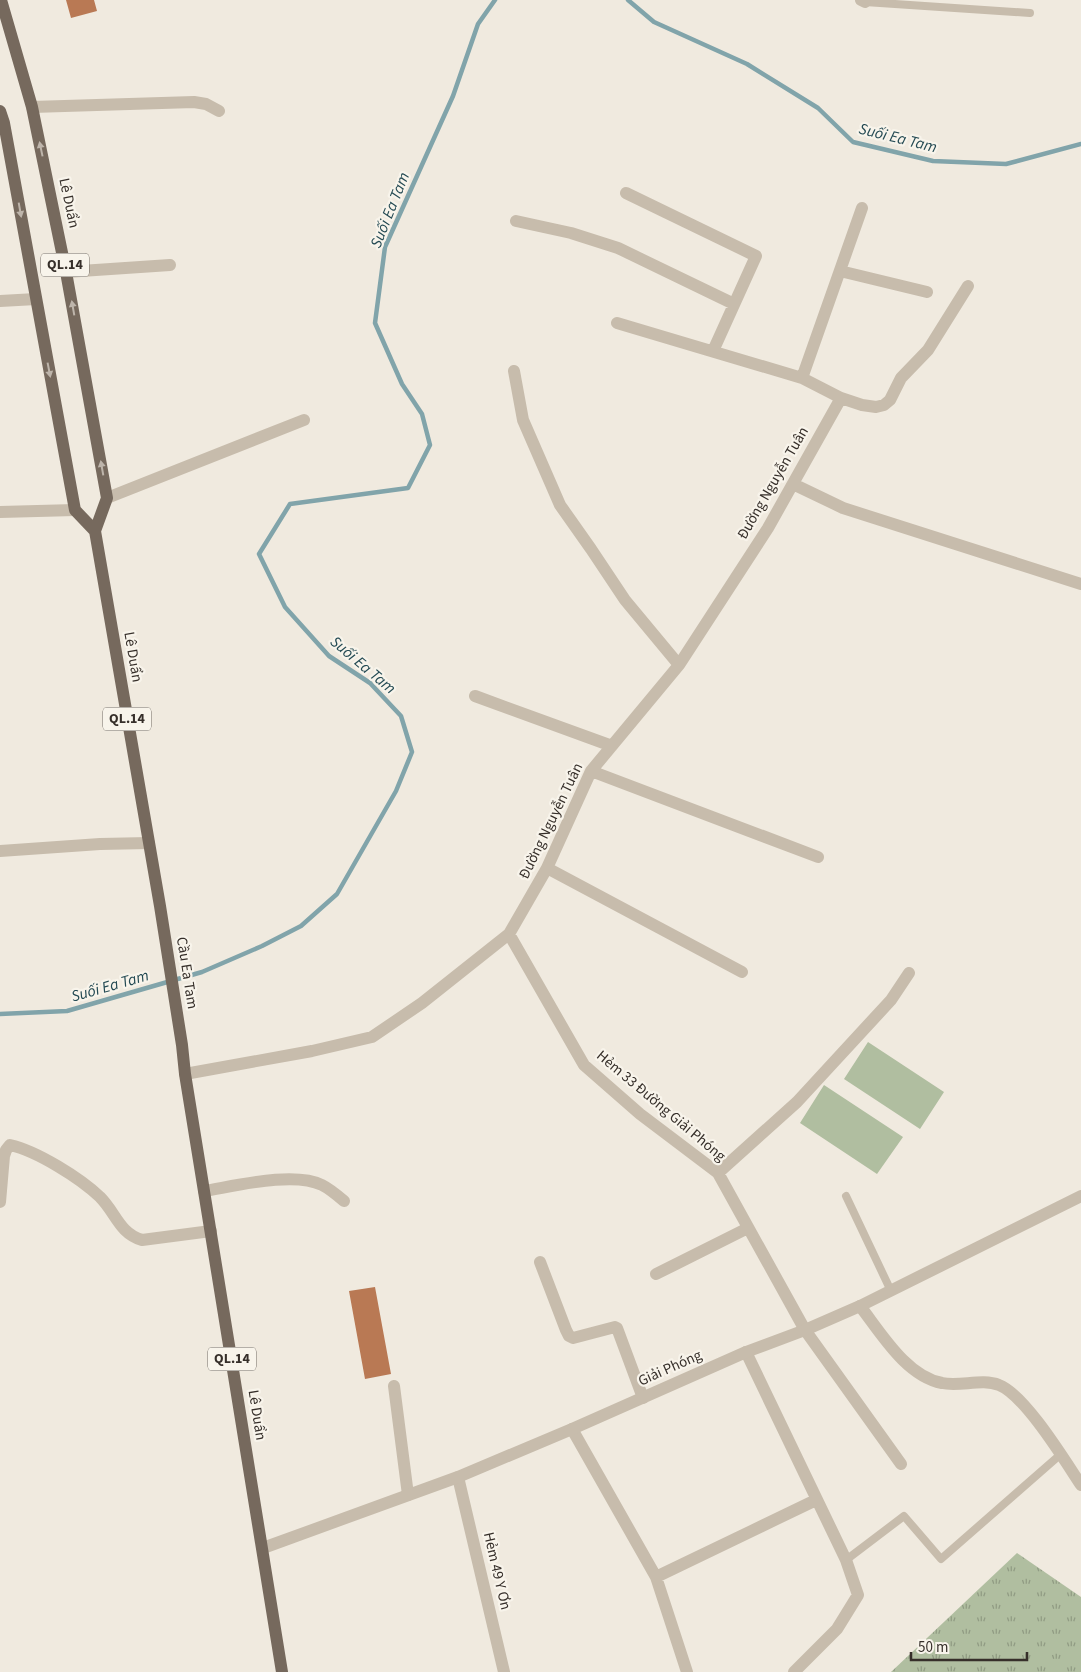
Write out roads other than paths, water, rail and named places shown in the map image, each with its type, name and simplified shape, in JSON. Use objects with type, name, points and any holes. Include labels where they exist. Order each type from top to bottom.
[{"type":"main road","name":"Lê Duẩn","points":[[1,0],[32,107],[66,272],[107,498],[95,531],[160,906]]},
{"type":"main road","name":"QL.14","points":[[0,111],[4,124],[75,510]]},
{"type":"main road","points":[[75,510],[95,531]]},
{"type":"main road","name":"Cầu Ea Tam","points":[[160,906],[182,1046]]},
{"type":"main road","name":"Lê Duẩn","points":[[182,1046],[282,1672]]},
{"type":"street","points":[[32,107],[194,102],[206,104],[219,111]]},
{"type":"street","points":[[626,193],[756,256],[713,351]]},
{"type":"street","points":[[802,378],[862,208]]},
{"type":"street","points":[[516,221],[571,233],[618,248],[734,304]]},
{"type":"street","points":[[66,272],[170,265]]},
{"type":"street","points":[[840,271],[927,292]]},
{"type":"street","points":[[617,323],[802,378],[841,398],[862,405],[876,407],[884,405],[890,400],[901,378],[928,350],[968,286]]},
{"type":"street","points":[[0,301],[36,299]]},
{"type":"street","points":[[514,371],[523,420],[560,505],[625,600],[679,665]]},
{"type":"street","name":"Đường Nguyễn Tuân","points":[[185,1074],[312,1051],[372,1036],[422,1004],[509,934],[547,868],[591,771],[679,665],[768,528],[841,398]]},
{"type":"street","points":[[107,498],[304,420]]},
{"type":"street","points":[[793,484],[843,508],[1081,584]]},
{"type":"street","points":[[0,512],[75,510]]},
{"type":"street","points":[[475,696],[612,746]]},
{"type":"street","points":[[591,771],[818,857]]},
{"type":"street","points":[[0,851],[100,844],[149,843]]},
{"type":"street","points":[[547,868],[742,972]]},
{"type":"street","name":"Hẻm 33 Đường Giải Phóng","points":[[509,934],[584,1065],[640,1114],[718,1174],[805,1330],[901,1464]]},
{"type":"street","points":[[718,1174],[797,1102],[891,1000],[909,973]]},
{"type":"street","points":[[0,1202],[4,1156],[10,1145],[41,1157],[91,1189],[102,1199],[126,1232],[134,1237],[142,1240],[211,1231]]},
{"type":"street","points":[[204,1191],[288,1179],[305,1180],[321,1184],[344,1200]]},
{"type":"street","name":"Giải Phóng","points":[[263,1548],[458,1477],[746,1352],[805,1330],[891,1291],[1081,1196]]},
{"type":"street","points":[[656,1274],[748,1228]]},
{"type":"street","points":[[540,1262],[570,1336],[574,1338],[615,1327],[618,1328],[643,1398]]},
{"type":"street","points":[[860,1306],[901,1358],[922,1374],[942,1383],[976,1382],[999,1384],[1018,1397],[1062,1454],[1081,1485]]},
{"type":"street","points":[[746,1352],[846,1560],[858,1595],[837,1629],[794,1672]]},
{"type":"street","points":[[394,1386],[408,1495]]},
{"type":"street","points":[[572,1429],[656,1577],[687,1672]]},
{"type":"street","name":"Hẻm 49 Y Ơn","points":[[458,1477],[504,1672]]},
{"type":"street","points":[[656,1577],[816,1500]]},
{"type":"lane","points":[[864,1],[1030,13]]},
{"type":"lane","points":[[846,1196],[891,1291]]},
{"type":"lane","points":[[846,1560],[904,1516],[941,1560],[1062,1454]]},
{"type":"waterway","name":"Suối Ea Tam","points":[[0,1014],[67,1011],[202,972],[262,946],[301,926],[337,894],[396,791],[412,752],[401,716],[370,683],[329,656],[285,607],[259,554],[290,504],[408,488],[430,445],[422,414],[402,384],[375,323],[385,247],[453,96],[478,24],[495,0]]},
{"type":"waterway","name":"Suối Ea Tam","points":[[628,0],[654,22],[747,64],[818,108],[853,142],[933,161],[1006,164],[1081,144]]}]
